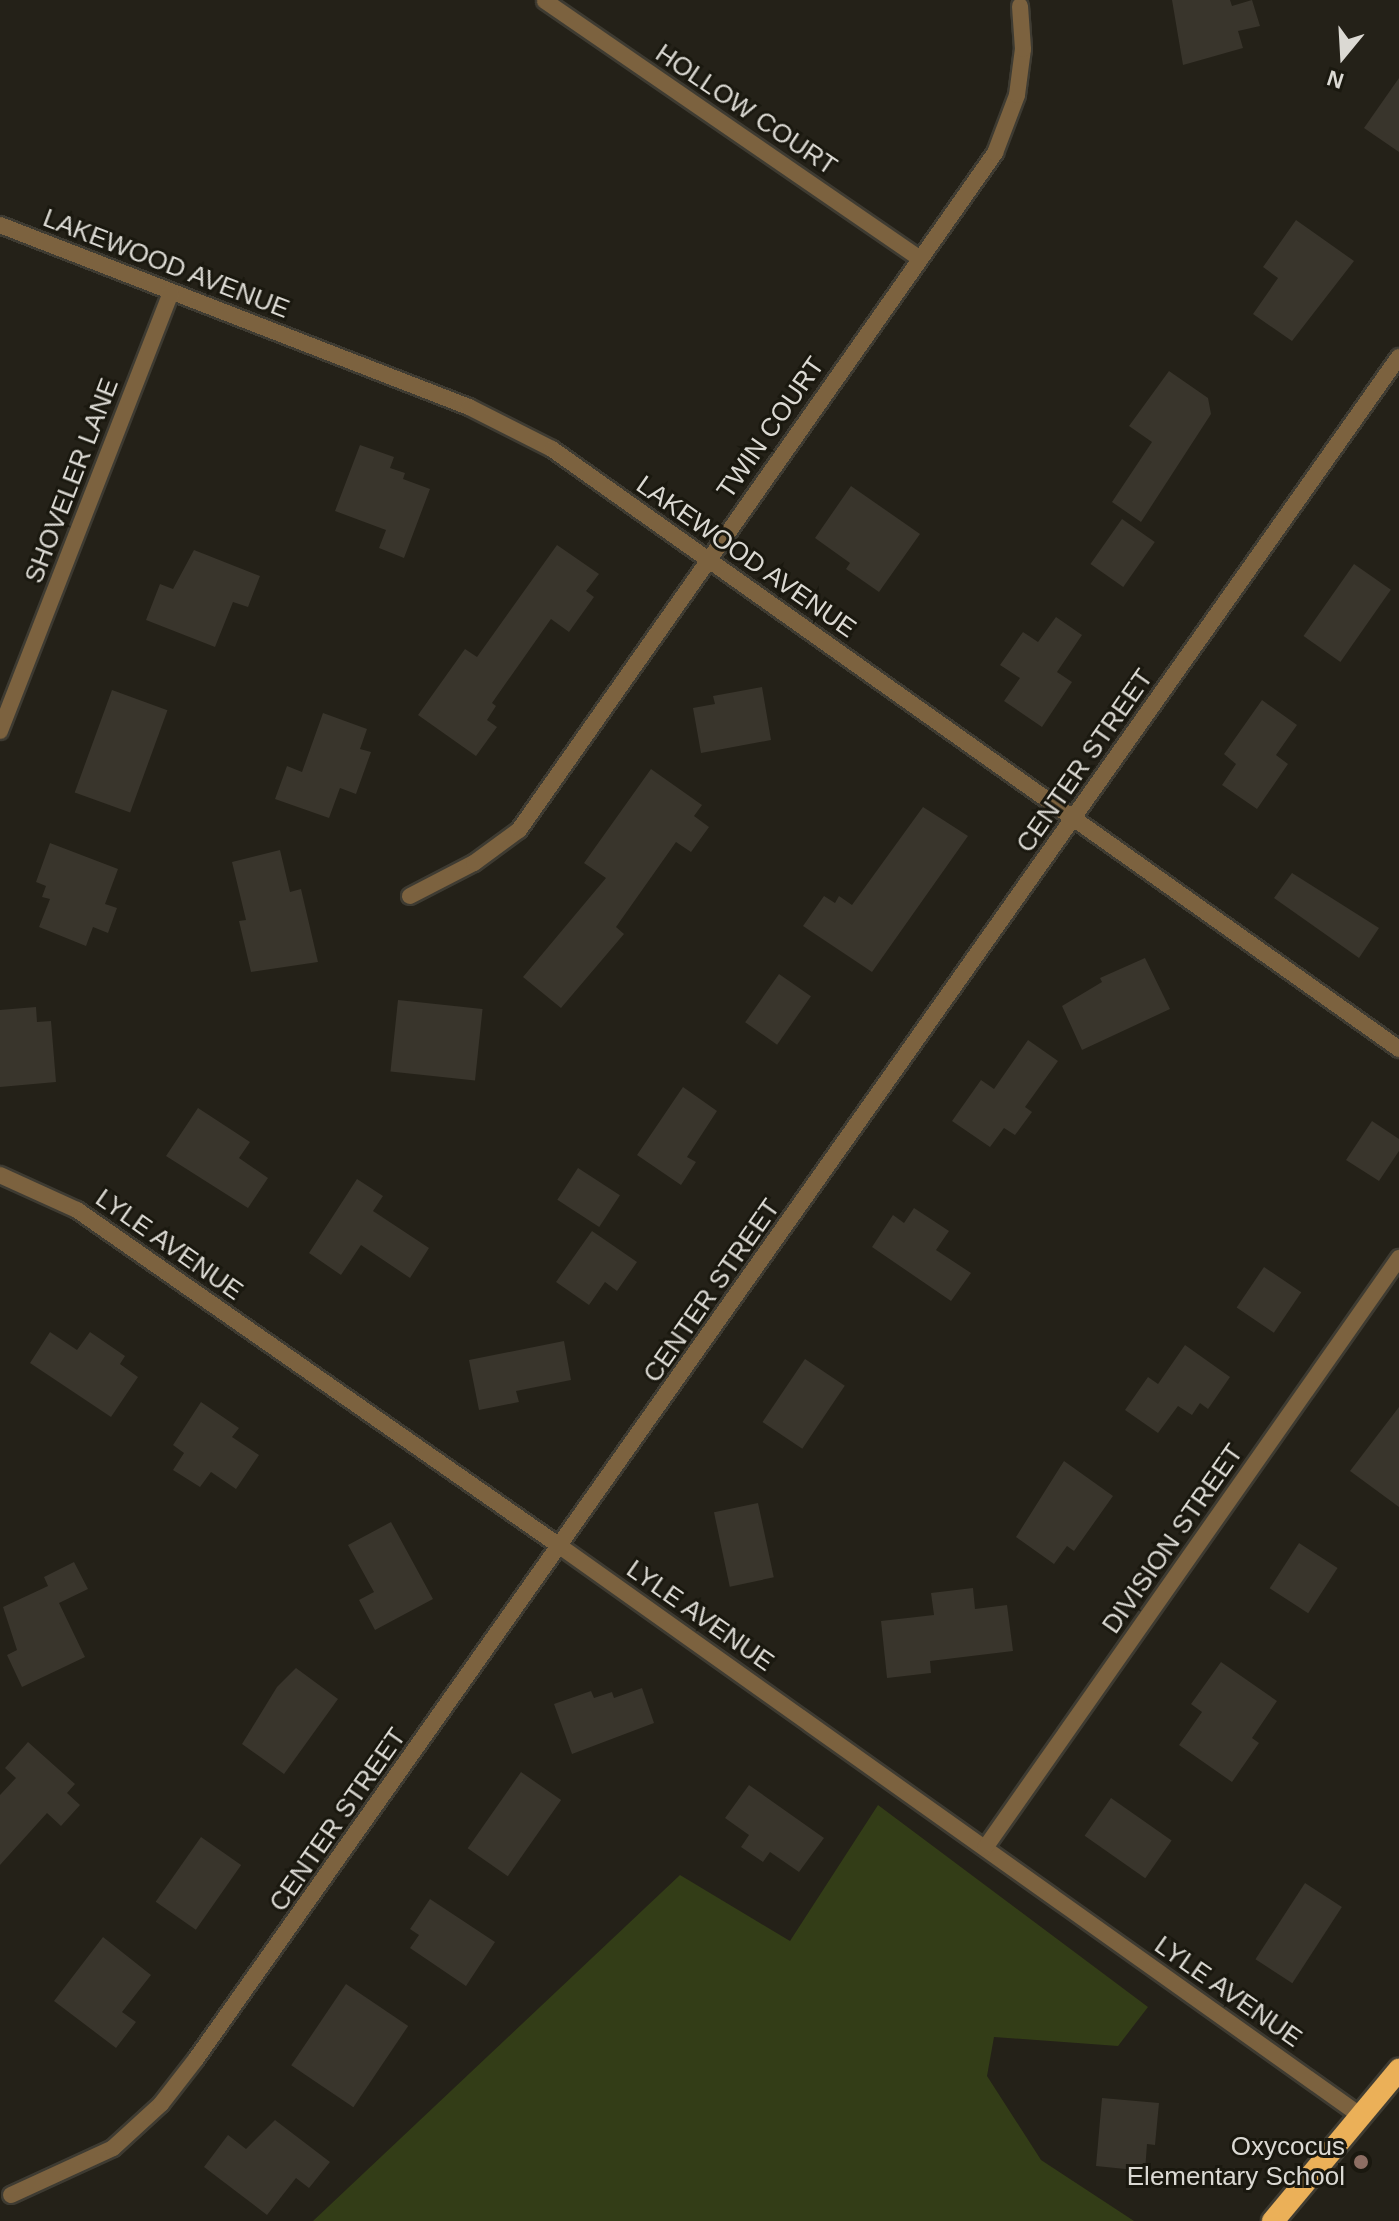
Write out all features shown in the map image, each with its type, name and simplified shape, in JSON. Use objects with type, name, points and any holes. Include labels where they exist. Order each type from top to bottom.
[{"type":"highway","points":[[1273,2221],[1399,2070]]},
{"type":"street","name":"HOLLOW COURT","points":[[545,1],[920,259]]},
{"type":"street","name":"TWIN COURT","points":[[410,896],[474,863],[519,830],[995,153],[1010,122],[1023,49],[1020,6]]},
{"type":"street","name":"LAKEWOOD AVENUE","points":[[0,225],[514,428],[708,560],[1399,1049]]},
{"type":"street","name":"SHOVELER LANE","points":[[0,731],[171,293]]},
{"type":"street","name":"CENTER STREET","points":[[11,2195],[113,2148],[161,2104],[561,1547],[1399,357]]},
{"type":"street","name":"LYLE AVENUE","points":[[0,1175],[77,1210],[561,1547],[1361,2116]]},
{"type":"street","name":"DIVISION STREET","points":[[985,1848],[1399,1258]]},
{"type":"green space","points":[[878,1805],[1148,2007],[1118,2046],[994,2037],[987,2076],[1041,2160],[1134,2221],[313,2221],[680,1875],[790,1941]]},
{"type":"building","points":[[1172,0],[1230,0],[1232,6],[1252,0],[1260,26],[1238,31],[1243,48],[1183,65]]},
{"type":"building","points":[[1399,78],[1399,152],[1364,128]]},
{"type":"building","points":[[1296,220],[1354,261],[1292,341],[1253,314],[1278,278],[1263,267]]},
{"type":"building","points":[[1169,371],[1208,398],[1211,414],[1141,522],[1112,502],[1152,442],[1129,426]]},
{"type":"building","points":[[360,445],[394,457],[390,468],[405,473],[403,479],[430,489],[404,558],[379,548],[386,530],[335,511]]},
{"type":"building","points":[[851,486],[920,534],[879,592],[846,569],[850,563],[815,538]]},
{"type":"building","points":[[1122,519],[1155,542],[1123,587],[1090,564]]},
{"type":"building","points":[[557,545],[599,574],[586,591],[594,597],[569,632],[551,619],[492,703],[496,706],[487,720],[497,727],[476,756],[418,715],[465,649],[477,657]]},
{"type":"building","points":[[194,550],[260,576],[248,607],[233,602],[215,647],[146,620],[160,584],[173,589]]},
{"type":"building","points":[[1354,564],[1391,590],[1340,662],[1304,636]]},
{"type":"building","points":[[1056,617],[1082,635],[1057,672],[1072,682],[1042,727],[1004,701],[1020,678],[1000,665],[1023,632],[1038,642]]},
{"type":"building","points":[[762,687],[771,740],[701,753],[693,708],[715,704],[713,696]]},
{"type":"building","points":[[112,690],[167,710],[130,813],[75,792]]},
{"type":"building","points":[[1262,700],[1297,725],[1276,755],[1288,764],[1257,809],[1222,785],[1236,764],[1224,754]]},
{"type":"building","points":[[323,713],[367,729],[360,749],[371,752],[356,794],[340,788],[329,818],[275,799],[287,766],[302,772]]},
{"type":"building","points":[[651,769],[702,805],[694,816],[709,827],[691,852],[676,842],[616,927],[624,934],[561,1008],[523,977],[606,878],[584,863]]},
{"type":"building","points":[[923,807],[968,836],[872,972],[803,926],[824,896],[835,903],[839,896],[852,905]]},
{"type":"building","points":[[50,843],[118,869],[105,904],[117,908],[108,933],[93,927],[86,946],[39,927],[50,899],[42,897],[46,886],[36,882]]},
{"type":"building","points":[[280,850],[290,892],[301,889],[318,962],[251,972],[239,921],[246,920],[232,862]]},
{"type":"building","points":[[1292,873],[1379,928],[1359,958],[1274,898]]},
{"type":"building","points":[[1145,958],[1170,1009],[1082,1050],[1062,1006],[1102,982],[1100,978]]},
{"type":"building","points":[[779,974],[811,996],[777,1045],[745,1022]]},
{"type":"building","points":[[398,1000],[483,1009],[475,1080],[390,1072]]},
{"type":"building","points":[[36,1007],[37,1022],[51,1021],[56,1082],[0,1087],[0,1010]]},
{"type":"building","points":[[1028,1040],[1058,1061],[1025,1107],[1032,1112],[1015,1135],[1004,1128],[990,1147],[952,1121],[981,1080],[994,1089]]},
{"type":"building","points":[[683,1087],[717,1111],[687,1157],[696,1162],[681,1185],[637,1155]]},
{"type":"building","points":[[198,1108],[250,1142],[239,1158],[268,1178],[248,1208],[166,1156]]},
{"type":"building","points":[[1372,1121],[1399,1139],[1399,1151],[1379,1181],[1346,1160]]},
{"type":"building","points":[[578,1168],[620,1195],[599,1227],[557,1200]]},
{"type":"building","points":[[357,1179],[383,1196],[373,1211],[429,1248],[410,1278],[361,1245],[341,1275],[309,1253]]},
{"type":"building","points":[[914,1208],[949,1231],[936,1250],[971,1273],[951,1301],[872,1247],[893,1215],[904,1223]]},
{"type":"building","points":[[592,1231],[637,1262],[617,1291],[605,1282],[589,1305],[556,1282]]},
{"type":"building","points":[[1264,1267],[1301,1292],[1274,1333],[1237,1308]]},
{"type":"building","points":[[50,1332],[77,1350],[90,1332],[125,1356],[120,1364],[138,1377],[111,1417],[30,1363]]},
{"type":"building","points":[[564,1341],[571,1380],[516,1391],[519,1402],[479,1410],[469,1360]]},
{"type":"building","points":[[1185,1345],[1230,1377],[1208,1409],[1200,1403],[1192,1415],[1178,1406],[1158,1433],[1125,1410],[1148,1377],[1158,1384]]},
{"type":"building","points":[[805,1359],[845,1386],[802,1449],[763,1422]]},
{"type":"building","points":[[201,1402],[239,1428],[232,1437],[259,1455],[236,1489],[211,1472],[200,1487],[173,1470],[184,1453],[173,1445]]},
{"type":"building","points":[[1399,1407],[1399,1507],[1350,1471]]},
{"type":"building","points":[[1064,1461],[1113,1496],[1074,1551],[1067,1546],[1054,1564],[1016,1537]]},
{"type":"building","points":[[758,1503],[774,1577],[730,1587],[714,1512]]},
{"type":"building","points":[[391,1522],[433,1599],[375,1630],[359,1600],[374,1592],[348,1545]]},
{"type":"building","points":[[1299,1543],[1338,1568],[1308,1613],[1270,1588]]},
{"type":"building","points":[[74,1562],[88,1589],[59,1603],[85,1657],[22,1687],[7,1655],[17,1650],[3,1607],[48,1586],[44,1577]]},
{"type":"building","points":[[973,1588],[975,1609],[1007,1605],[1013,1651],[930,1661],[931,1673],[887,1678],[881,1621],[934,1615],[931,1593]]},
{"type":"building","points":[[1221,1662],[1277,1701],[1252,1738],[1259,1743],[1232,1782],[1179,1745],[1202,1712],[1191,1704]]},
{"type":"building","points":[[296,1668],[338,1699],[284,1774],[242,1744],[277,1687]]},
{"type":"building","points":[[642,1688],[654,1723],[572,1754],[554,1704],[591,1691],[594,1698],[612,1692],[614,1698]]},
{"type":"building","points":[[28,1742],[75,1784],[67,1793],[80,1805],[61,1826],[47,1813],[0,1865],[0,1795],[16,1778],[5,1768]]},
{"type":"building","points":[[521,1772],[561,1800],[508,1876],[468,1848]]},
{"type":"building","points":[[749,1785],[824,1838],[799,1872],[770,1852],[763,1862],[741,1847],[749,1835],[725,1818]]},
{"type":"building","points":[[1111,1798],[1172,1840],[1145,1878],[1085,1836]]},
{"type":"building","points":[[201,1837],[241,1865],[196,1930],[156,1902]]},
{"type":"building","points":[[1305,1883],[1342,1907],[1292,1983],[1255,1959]]},
{"type":"building","points":[[430,1899],[495,1942],[466,1986],[410,1948],[419,1935],[410,1929]]},
{"type":"building","points":[[103,1937],[151,1975],[122,2012],[136,2022],[116,2048],[54,2001]]},
{"type":"building","points":[[346,1984],[408,2026],[353,2107],[291,2065]]},
{"type":"building","points":[[1102,2098],[1159,2103],[1155,2145],[1147,2144],[1145,2171],[1096,2166]]},
{"type":"building","points":[[275,2120],[330,2162],[309,2188],[296,2178],[267,2215],[204,2167],[228,2135],[246,2149]]},
{"type":"place","name":"Oxycocus Elementary School","points":[[1361,2162]]}]
